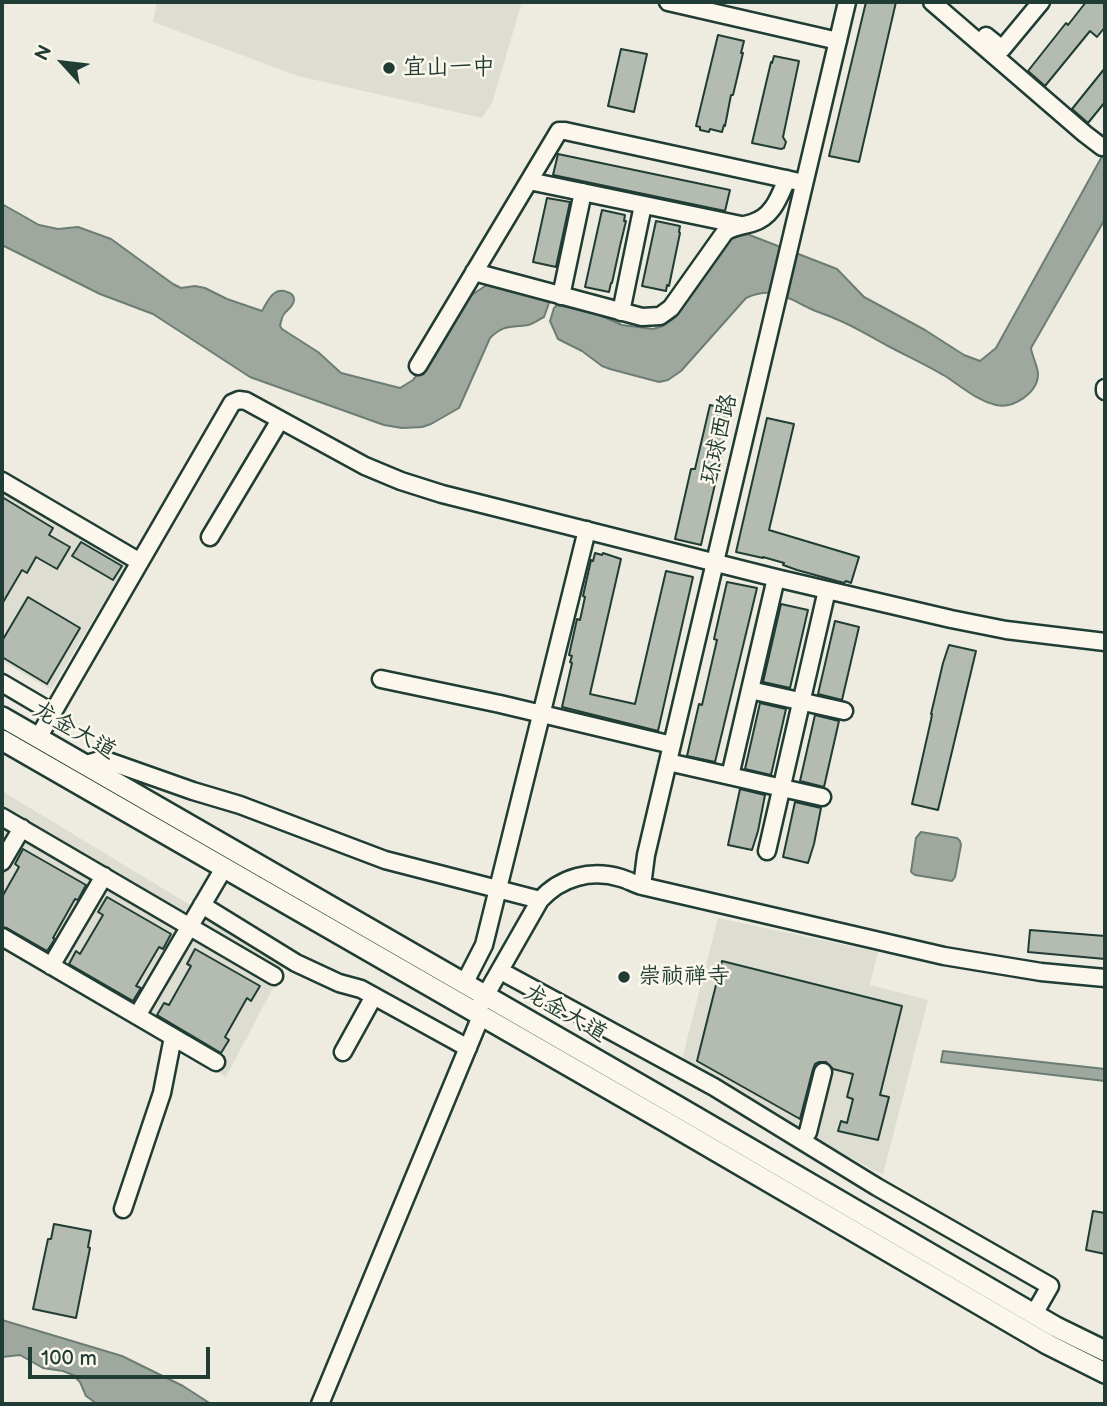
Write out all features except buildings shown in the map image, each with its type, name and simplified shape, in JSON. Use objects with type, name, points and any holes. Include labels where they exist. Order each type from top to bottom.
[{"type":"main road","name":"龙金大道","points":[[2,717],[464,984],[484,1009],[1047,1344],[1105,1373]]},
{"type":"main road","name":"龙金大道","points":[[2,740],[223,868],[1105,1351]]},
{"type":"street","points":[[668,2],[838,41]]},
{"type":"street","name":"环球西路","points":[[642,886],[646,855],[847,2]]},
{"type":"street","points":[[932,2],[1102,147]]},
{"type":"street","points":[[948,2],[1002,49],[1041,2]]},
{"type":"street","points":[[418,366],[559,131],[804,183]]},
{"type":"street","points":[[474,272],[621,312],[654,317],[671,308],[721,236],[730,229],[756,222],[768,214],[787,179]]},
{"type":"street","points":[[529,181],[741,225]]},
{"type":"street","points":[[561,296],[583,192]]},
{"type":"street","points":[[621,312],[643,205]]},
{"type":"street","points":[[38,738],[232,403],[239,400],[246,401],[348,457],[401,481],[442,494],[776,578],[978,625],[1105,642]]},
{"type":"street","points":[[210,537],[280,420]]},
{"type":"street","points":[[2,481],[140,562]]},
{"type":"street","points":[[464,984],[484,945],[587,530]]},
{"type":"street","points":[[730,776],[776,578]]},
{"type":"street","points":[[766,851],[827,590]]},
{"type":"street","points":[[381,679],[672,745]]},
{"type":"street","points":[[2,682],[53,713]]},
{"type":"street","points":[[750,690],[844,711]]},
{"type":"street","points":[[83,765],[100,760],[108,761],[193,792],[240,805],[385,860],[540,900]]},
{"type":"street","points":[[668,762],[822,797]]},
{"type":"street","points":[[2,817],[274,976]]},
{"type":"street","points":[[2,862],[22,828]]},
{"type":"street","points":[[137,1016],[223,868]]},
{"type":"street","points":[[51,966],[104,876]]},
{"type":"street","points":[[320,1404],[484,1009],[540,900],[557,884],[582,876],[621,877],[642,886],[944,957],[1041,972],[1105,978]]},
{"type":"street","points":[[484,1009],[508,975],[548,905],[563,893],[584,886],[642,886]]},
{"type":"street","points":[[202,905],[296,963],[339,983],[361,989],[468,1048]]},
{"type":"street","points":[[2,937],[216,1062]]},
{"type":"street","points":[[508,975],[714,1087],[877,1187],[1050,1286],[1034,1314]]},
{"type":"street","points":[[343,1052],[374,996]]},
{"type":"street","points":[[123,1209],[162,1093],[173,1037]]},
{"type":"street","points":[[802,1141],[808,1132],[823,1072]]},
{"type":"shaded area","name":"宜山一中","points":[[157,2],[522,2],[492,103],[482,118],[298,76],[153,22]]},
{"type":"shaded area","points":[[1105,151],[1105,219],[1031,348],[1038,374],[1034,387],[1023,398],[1010,405],[996,405],[982,400],[938,372],[849,325],[788,297],[772,293],[746,298],[681,371],[668,380],[659,382],[602,366],[582,351],[558,339],[550,321],[557,305],[597,314],[622,325],[653,329],[663,326],[676,317],[724,243],[732,236],[747,234],[837,269],[864,297],[964,355],[980,361],[996,348]]},
{"type":"shaded area","points":[[2,204],[39,225],[58,229],[78,227],[111,239],[181,288],[205,288],[262,311],[278,291],[290,293],[294,302],[282,317],[282,329],[318,352],[341,373],[400,388],[413,380],[422,369],[459,303],[493,281],[550,300],[544,317],[530,324],[503,329],[490,338],[459,408],[422,427],[384,425],[250,377],[153,314],[100,294],[2,245]]},
{"type":"shaded area","points":[[2,492],[126,565],[51,690],[2,661]]},
{"type":"shaded area","points":[[2,791],[286,963],[226,1077],[2,947]]},
{"type":"shaded area","points":[[921,832],[957,838],[960,841],[955,877],[952,881],[911,872],[916,838]]},
{"type":"shaded area","points":[[718,918],[878,952],[870,985],[928,1000],[883,1174],[681,1063]]},
{"type":"shaded area","points":[[943,1051],[1105,1069],[1105,1081],[941,1062]]},
{"type":"shaded area","points":[[2,1320],[122,1356],[183,1386],[211,1404],[97,1404],[86,1396],[80,1382],[73,1375],[43,1368],[20,1355],[2,1357]]},
{"type":"place","name":"宜山一中","points":[[389,68]]},
{"type":"place","name":"崇祯禅寺","points":[[624,977]]}]
